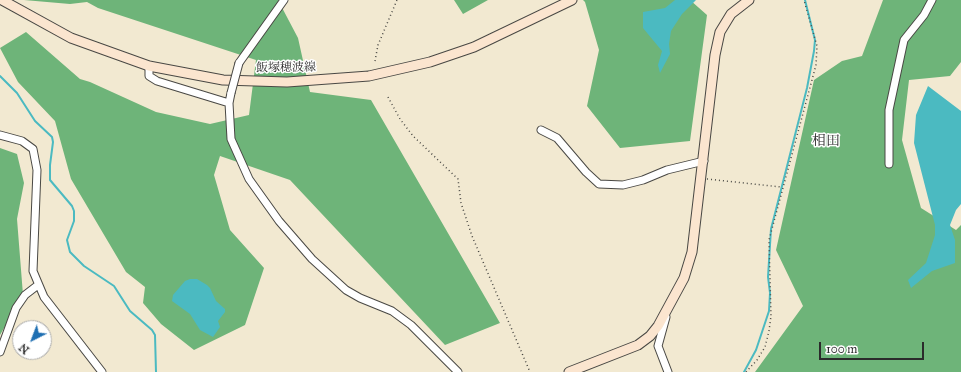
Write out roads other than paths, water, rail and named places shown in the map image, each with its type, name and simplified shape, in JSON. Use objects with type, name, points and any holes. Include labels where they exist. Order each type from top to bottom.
[{"type":"main road","name":"飯塚穂波線","points":[[2,0],[71,38],[149,66],[223,80],[287,82],[369,76],[430,62],[474,47],[572,0]]},
{"type":"main road","points":[[569,372],[638,345],[650,336],[670,305],[689,267],[702,178],[715,55],[720,32],[731,14],[749,0]]},
{"type":"street","points":[[284,0],[239,63],[229,103],[231,139],[249,179],[279,221],[312,259],[346,290],[360,298],[392,311],[411,325],[458,372]]},
{"type":"street","points":[[889,164],[889,110],[904,40],[924,15],[932,0]]},
{"type":"street","points":[[149,66],[149,76],[157,81],[229,103]]},
{"type":"street","points":[[541,130],[557,138],[586,172],[599,184],[624,185],[644,180],[667,170],[704,160]]},
{"type":"street","points":[[0,135],[22,141],[33,149],[37,170],[33,271],[44,296],[102,372]]},
{"type":"street","points":[[0,352],[16,308],[25,295],[38,285]]},
{"type":"street","points":[[668,372],[658,346],[670,305]]},
{"type":"water","points":[[675,0],[696,0],[682,14],[671,31],[669,44],[670,54],[660,73],[658,65],[662,51],[643,28],[643,12],[665,8]]},
{"type":"water","points":[[928,86],[961,111],[961,204],[956,210],[950,225],[955,240],[955,263],[932,271],[911,288],[908,280],[926,263],[935,235],[935,225],[914,143],[916,115]]},
{"type":"water","points":[[197,279],[207,285],[216,301],[225,309],[225,312],[218,321],[220,327],[213,337],[200,330],[190,314],[172,301],[173,295],[185,281]]},
{"type":"waterway","points":[[744,372],[756,350],[769,311],[770,293],[768,277],[771,229],[807,88],[814,51],[815,40],[805,0]]},
{"type":"waterway","points":[[0,76],[17,93],[35,121],[52,137],[53,142],[50,180],[72,206],[74,211],[74,221],[67,240],[70,252],[84,266],[114,286],[130,311],[152,330],[155,335],[156,372]]},
{"type":"district","name":"相田","points":[[826,142]]}]
